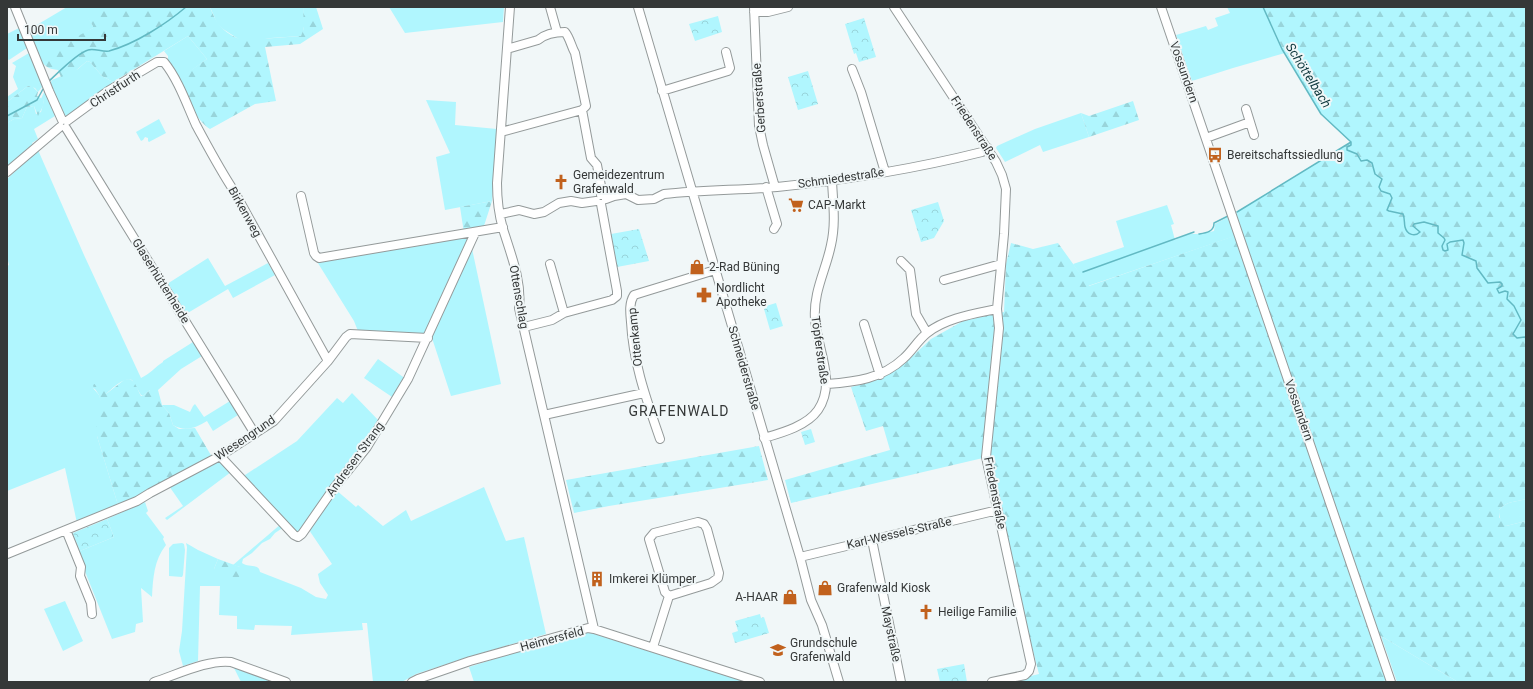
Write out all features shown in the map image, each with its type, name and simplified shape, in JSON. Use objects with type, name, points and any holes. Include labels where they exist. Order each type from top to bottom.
[{"type":"street","name":"Glaserhüttenheide","points":[[15,7],[64,124],[255,434]]},
{"type":"street","name":"Ottenschlag","points":[[510,7],[500,132],[497,195],[503,227],[510,248],[520,293],[519,308],[594,629]]},
{"type":"street","points":[[550,7],[557,32]]},
{"type":"street","name":"Schneiderstraße","points":[[638,7],[800,557],[811,600],[822,625],[839,682]]},
{"type":"street","points":[[754,10],[768,12],[788,7]]},
{"type":"street","name":"Friedenstraße","points":[[894,7],[988,148],[999,168],[1006,189],[1001,264],[996,309],[999,328],[986,457],[1031,664],[1029,671],[1025,675],[992,682]]},
{"type":"street","name":"Vossundern","points":[[1161,7],[1391,682]]},
{"type":"street","name":"Gerberstraße","points":[[754,10],[759,126],[777,224],[774,229]]},
{"type":"street","points":[[500,132],[582,110],[586,106],[575,53],[566,34],[557,32],[542,37],[538,40],[507,49]]},
{"type":"street","points":[[662,91],[728,71],[730,68],[726,52]]},
{"type":"street","name":"Christfurth","points":[[7,172],[64,124],[108,90],[157,62],[164,62]]},
{"type":"street","name":"Birkenweg","points":[[164,62],[225,178],[234,191],[328,361]]},
{"type":"street","points":[[852,69],[863,99],[885,172]]},
{"type":"street","points":[[1246,109],[1254,135]]},
{"type":"street","points":[[524,327],[552,320],[564,313],[612,300],[617,296],[601,200],[601,186],[597,165],[591,158],[582,110]]},
{"type":"street","points":[[1206,138],[1250,122]]},
{"type":"street","name":"Schmiedestraße","points":[[501,214],[519,210],[534,214],[553,208],[559,202],[571,201],[582,203],[626,194],[638,200],[654,198],[664,194],[692,191],[771,187],[832,181],[930,165],[982,152],[988,148]]},
{"type":"street","name":"Töpferstraße","points":[[764,438],[800,425],[817,412],[824,398],[827,384],[815,319],[815,299],[831,244],[834,217],[832,181]]},
{"type":"street","points":[[301,196],[314,253],[318,258],[475,233],[503,227]]},
{"type":"street","name":"Andresen Strang","points":[[220,456],[294,535],[298,537],[302,534],[334,488],[367,448],[408,380],[475,233]]},
{"type":"street","points":[[901,261],[910,270],[916,314],[927,333]]},
{"type":"street","points":[[550,264],[564,313]]},
{"type":"street","points":[[944,280],[1001,264]]},
{"type":"street","name":"Ottenkamp","points":[[660,439],[644,393],[636,361],[631,327],[631,300],[634,295],[715,270]]},
{"type":"street","points":[[827,384],[866,380],[880,375],[903,359],[927,333],[962,317],[996,309]]},
{"type":"street","points":[[864,324],[880,375]]},
{"type":"street","name":"Wiesengrund","points":[[7,554],[137,501],[220,456],[255,434],[274,421],[328,361],[346,337],[353,333],[428,338]]},
{"type":"street","points":[[544,415],[644,393]]},
{"type":"street","name":"Karl-Wessels-Straße","points":[[800,557],[998,510]]},
{"type":"street","points":[[698,522],[701,523],[707,529],[719,574],[718,578],[711,583],[669,596],[665,592],[649,538],[654,533],[698,522]]},
{"type":"street","points":[[66,530],[81,567],[80,576],[91,603],[92,614]]},
{"type":"street","name":"Maystraße","points":[[872,540],[902,682]]},
{"type":"street","points":[[653,647],[669,596]]},
{"type":"street","name":"Heimersfeld","points":[[412,682],[418,678],[470,661],[588,628],[653,647],[760,682]]},
{"type":"street","points":[[154,682],[222,661],[231,662],[286,682]]},
{"type":"green space","points":[[67,7],[84,7],[93,28],[41,60],[41,63],[26,25],[30,29]]},
{"type":"green space","points":[[84,7],[210,7],[216,20],[224,30],[235,37],[248,40],[301,36],[304,28],[303,7],[316,7],[323,29],[300,44],[265,47],[276,101],[255,104],[210,129],[193,111],[185,92],[184,75],[207,59],[188,36],[113,82],[102,76],[90,62],[87,61],[73,73],[61,77],[58,70],[46,66],[41,60],[48,52],[93,28],[84,12]]},
{"type":"green space","points":[[210,7],[303,7],[303,33],[301,36],[259,40],[240,40],[223,29],[217,23]]},
{"type":"green space","points":[[389,7],[504,7],[503,22],[405,33]]},
{"type":"green space","points":[[1227,7],[1263,7],[1285,53],[1192,81],[1176,35],[1206,26],[1208,30],[1218,26],[1215,18],[1230,13]]},
{"type":"green space","points":[[1263,7],[1526,7],[1526,499],[1511,502],[1502,507],[1499,510],[1499,517],[1506,526],[1526,521],[1526,682],[1458,682],[1381,636],[1373,639],[1387,680],[1380,682],[1006,682],[1039,674],[983,458],[791,503],[785,480],[890,450],[883,426],[866,431],[851,387],[881,378],[905,363],[931,339],[963,321],[1004,312],[1006,264],[1011,243],[1033,249],[1058,243],[1089,286],[1234,236],[1230,221],[1238,211],[1351,142],[1321,114],[1283,49]]},
{"type":"green space","points":[[718,16],[722,32],[695,41],[689,24]]},
{"type":"green space","points":[[864,18],[876,57],[859,62],[856,53],[854,54],[845,24]]},
{"type":"green space","points":[[19,28],[27,48],[9,60],[7,59],[7,34]]},
{"type":"green space","points":[[188,36],[207,59],[185,75],[184,87],[168,61],[168,56],[164,51]]},
{"type":"green space","points":[[29,53],[43,86],[38,92],[35,88],[28,86],[7,102],[7,97],[18,89],[13,77],[16,66],[12,63]]},
{"type":"green space","points":[[87,61],[90,62],[102,76],[113,82],[74,114],[68,117],[63,114],[49,85],[52,80],[78,69]]},
{"type":"green space","points":[[808,71],[818,104],[798,110],[788,77]]},
{"type":"green space","points":[[28,86],[33,87],[38,92],[37,96],[44,100],[38,116],[34,106],[27,107],[22,118],[14,119],[7,123],[7,102]]},
{"type":"green space","points":[[45,90],[55,116],[34,129],[38,139],[32,143],[34,146],[7,169],[7,123],[14,119],[22,118],[27,107],[34,106],[36,114],[41,112],[44,100],[41,99]]},
{"type":"green space","points":[[426,100],[456,102],[455,125],[497,129],[492,201],[445,210],[436,157],[450,153]]},
{"type":"green space","points":[[1133,101],[1139,120],[1089,137],[1081,113],[1089,116]]},
{"type":"green space","points":[[1081,113],[1089,137],[1043,152],[1040,145],[1005,162],[996,148],[997,146],[1035,129]]},
{"type":"green space","points":[[159,119],[166,133],[149,142],[148,138],[145,137],[141,141],[136,132]]},
{"type":"green space","points":[[38,150],[84,255],[141,378],[163,361],[193,342],[202,356],[181,369],[158,390],[150,390],[143,396],[132,380],[129,379],[115,386],[106,394],[93,388],[99,395],[102,404],[97,436],[118,505],[77,523],[65,468],[7,491],[7,266],[9,265],[7,257],[7,179]]},
{"type":"green space","points":[[492,201],[483,229],[464,233],[460,207]]},
{"type":"green space","points":[[938,202],[944,221],[934,238],[921,242],[911,210]]},
{"type":"green space","points":[[1167,205],[1174,224],[1171,225],[1175,240],[1190,234],[1201,234],[1214,231],[1215,224],[1228,217],[1235,236],[1088,286],[1073,264],[1124,247],[1116,221]]},
{"type":"green space","points":[[639,229],[649,261],[617,267],[611,234]]},
{"type":"green space","points":[[470,236],[428,332],[420,335],[358,331],[354,321],[316,260]]},
{"type":"green space","points":[[471,244],[501,384],[451,396],[431,335]]},
{"type":"green space","points":[[208,258],[225,286],[268,263],[275,275],[233,298],[228,289],[186,314],[167,284]]},
{"type":"green space","points":[[776,303],[783,326],[770,330],[764,309],[767,308],[766,306]]},
{"type":"green space","points":[[378,359],[406,379],[395,399],[364,378]]},
{"type":"green space","points":[[129,379],[135,383],[141,396],[150,390],[158,390],[162,405],[169,413],[173,425],[179,429],[195,428],[212,457],[133,500],[118,505],[97,436],[96,424],[101,404],[99,395],[93,386],[94,384],[103,386],[106,394],[124,380]]},
{"type":"green space","points":[[352,393],[381,423],[302,532],[293,532],[242,477],[297,441],[337,398],[343,403]]},
{"type":"green space","points":[[230,401],[238,415],[213,431],[207,421],[199,426],[186,429],[173,425],[169,413],[162,405],[174,405],[190,412],[195,404],[204,417]]},
{"type":"green space","points":[[811,429],[815,442],[805,445],[801,432]]},
{"type":"green space","points":[[759,446],[768,480],[574,513],[566,480]]},
{"type":"green space","points":[[219,460],[231,472],[167,520],[165,518],[183,506],[169,486]]},
{"type":"green space","points":[[484,487],[506,541],[524,537],[546,634],[416,674],[402,682],[373,682],[367,623],[362,623],[363,630],[291,635],[292,626],[255,625],[254,630],[237,629],[237,616],[219,615],[220,586],[200,586],[198,661],[183,666],[179,651],[182,631],[186,543],[218,559],[214,569],[240,572],[240,567],[233,565],[281,524],[284,527],[243,559],[242,563],[258,568],[260,572],[301,588],[316,597],[326,599],[328,595],[320,583],[318,574],[332,564],[309,530],[336,490],[356,507],[358,505],[383,526],[406,510],[411,521]]},
{"type":"green space","points":[[1526,499],[1526,521],[1506,526],[1502,523],[1499,510],[1502,507],[1508,503]]},
{"type":"green space","points":[[145,502],[148,511],[146,513],[164,537],[163,539],[166,545],[157,563],[152,597],[141,588],[143,622],[136,624],[135,632],[112,639],[70,534],[73,533],[80,551],[114,537],[107,519]]},
{"type":"green space","points":[[107,519],[114,537],[80,551],[73,533]]},
{"type":"green space","points":[[173,544],[184,544],[185,550],[183,575],[182,577],[169,576],[169,548]]},
{"type":"green space","points":[[218,559],[240,567],[240,573],[236,581],[215,571],[214,569]]},
{"type":"green space","points":[[65,601],[83,641],[63,651],[44,609]]},
{"type":"green space","points":[[760,614],[761,618],[764,617],[769,633],[735,643],[732,633],[738,631],[735,621]]},
{"type":"green space","points":[[588,632],[746,682],[474,682],[469,667],[548,642]]},
{"type":"green space","points":[[1381,636],[1458,682],[1397,682]]},
{"type":"green space","points":[[964,664],[967,682],[940,682],[937,669]]},
{"type":"green space","points":[[233,666],[279,682],[241,682]]},
{"type":"waterway","points":[[49,81],[73,59],[84,52],[88,50],[109,51],[129,44],[160,27],[186,7]]},
{"type":"waterway","name":"Schöttelbach","points":[[1263,7],[1282,49],[1321,114],[1351,142],[1351,145],[1347,147],[1347,150],[1357,154],[1361,161],[1367,160],[1372,163],[1375,174],[1382,179],[1379,187],[1381,191],[1390,194],[1392,198],[1387,210],[1403,214],[1407,232],[1414,235],[1420,232],[1413,226],[1414,224],[1424,222],[1438,226],[1438,233],[1445,240],[1442,246],[1443,250],[1445,251],[1448,250],[1447,244],[1450,242],[1463,240],[1462,255],[1476,261],[1477,268],[1488,283],[1500,282],[1502,284],[1502,286],[1497,289],[1499,293],[1505,291],[1508,292],[1507,299],[1514,306],[1521,320],[1513,334],[1517,338],[1525,337],[1526,339]]},
{"type":"waterway","points":[[7,116],[37,100],[43,89]]},
{"type":"waterway","points":[[1237,212],[1351,142]]},
{"type":"waterway","points":[[1199,234],[1209,232],[1213,228],[1214,223],[1228,216]]},
{"type":"waterway","points":[[1083,272],[1194,232]]},
{"type":"place","name":"Bereitschaftssiedlung","points":[[1215,155]]},
{"type":"place","name":"Gemeidezentrum Grafenwald","points":[[561,182]]},
{"type":"place","name":"CAP-Markt","points":[[796,205]]},
{"type":"place","name":"2-Rad Büning","points":[[697,267]]},
{"type":"place","name":"Nordlicht Apotheke","points":[[704,295]]},
{"type":"place","name":"Imkerei Klümper","points":[[597,579]]},
{"type":"place","name":"Grafenwald Kiosk","points":[[825,588]]},
{"type":"place","name":"A-HAAR","points":[[790,597]]},
{"type":"place","name":"Heilige Familie","points":[[926,612]]},
{"type":"place","name":"Grundschule Grafenwald","points":[[778,650]]},
{"type":"district","name":"GRAFENWALD","points":[[679,411]]}]
